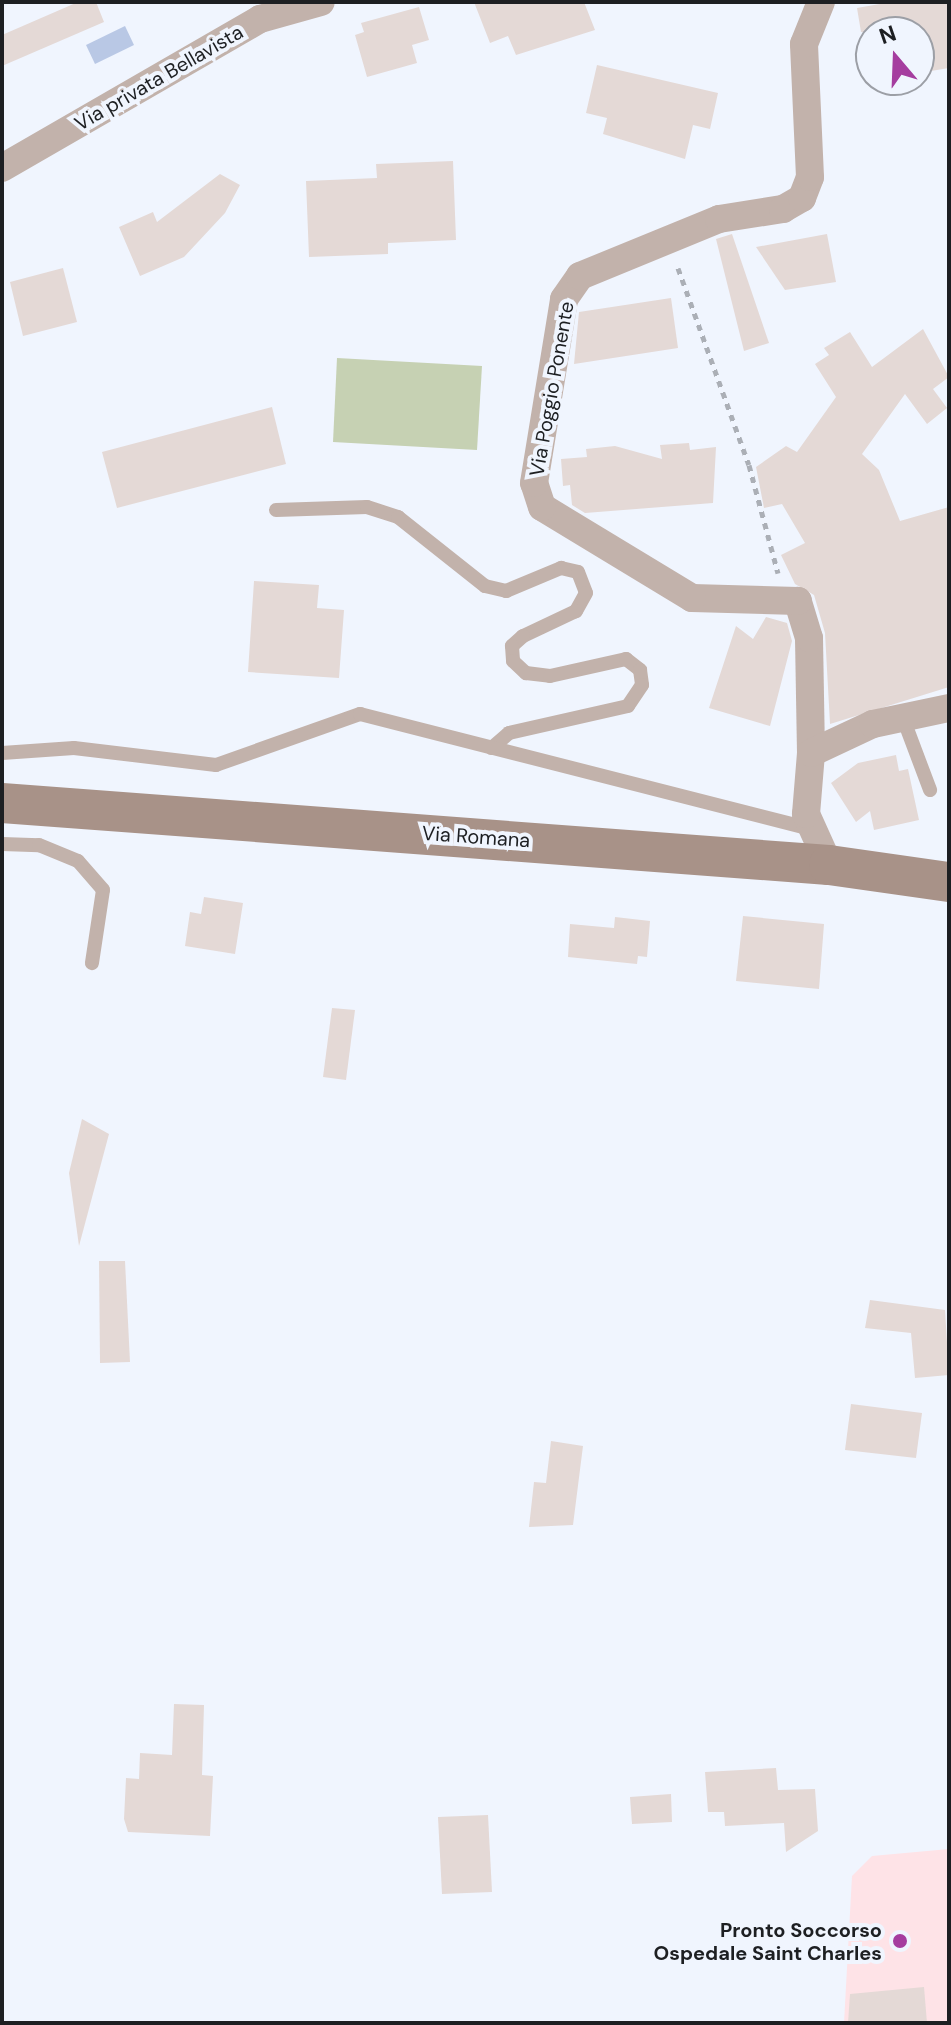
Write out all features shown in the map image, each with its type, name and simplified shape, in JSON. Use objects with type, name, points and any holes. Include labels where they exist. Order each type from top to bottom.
[{"type":"street","name":"Via privata Bellavista","points":[[2,168],[260,19],[321,2]]},
{"type":"street","name":"Via Poggio Ponente","points":[[785,596],[692,598],[542,507],[534,483],[564,299],[580,276],[668,240],[802,198],[810,177],[804,44],[821,2]]},
{"type":"street","points":[[785,596],[798,601],[809,638],[811,753],[806,814],[829,865]]},
{"type":"street","points":[[811,753],[903,718],[949,708]]},
{"type":"street","name":"Via Romana","points":[[2,803],[829,865],[949,882]]},
{"type":"lane","points":[[276,510],[367,507],[398,517],[495,589],[561,568],[578,572],[586,593],[576,611],[523,636],[512,646],[513,661],[526,673],[550,676],[626,659],[640,670],[642,685],[628,706],[509,733],[492,748]]},
{"type":"lane","points":[[2,753],[74,748],[216,765],[360,714],[812,829]]},
{"type":"lane","points":[[903,718],[930,790]]},
{"type":"lane","points":[[2,844],[39,845],[78,861],[103,890],[92,963]]},
{"type":"path","points":[[668,240],[749,465],[785,596]]},
{"type":"shaded area","name":"Pronto Soccorso Ospedale Saint Charles","points":[[949,1849],[949,2023],[844,2023],[852,1876],[872,1856]]},
{"type":"green space","points":[[337,358],[482,366],[477,450],[333,442]]},
{"type":"water","points":[[125,26],[134,45],[95,64],[86,45]]},
{"type":"building","points":[[78,2],[96,2],[104,22],[2,66],[2,35]]},
{"type":"building","points":[[474,2],[584,2],[595,30],[516,55],[508,36],[490,43]]},
{"type":"building","points":[[891,2],[949,2],[949,68],[935,70],[935,16],[858,16],[857,8]]},
{"type":"building","points":[[419,7],[429,40],[412,45],[417,63],[367,77],[355,35],[364,32],[361,23]]},
{"type":"building","points":[[597,65],[718,93],[710,129],[693,125],[685,159],[603,134],[607,118],[586,113]]},
{"type":"building","points":[[453,161],[456,240],[388,243],[388,254],[309,257],[306,181],[377,178],[376,164]]},
{"type":"building","points":[[220,174],[240,185],[225,213],[184,257],[140,276],[119,227],[153,212],[157,222]]},
{"type":"building","points":[[732,234],[769,343],[744,351],[716,239]]},
{"type":"building","points":[[827,234],[836,282],[785,290],[756,247]]},
{"type":"building","points":[[63,268],[77,322],[23,336],[10,282]]},
{"type":"building","points":[[671,298],[678,348],[574,364],[579,312]]},
{"type":"building","points":[[923,329],[949,377],[933,389],[947,408],[927,424],[905,394],[862,454],[879,470],[900,521],[949,507],[949,687],[830,724],[825,633],[814,595],[795,584],[781,555],[805,543],[782,504],[764,508],[756,467],[786,446],[797,452],[836,397],[815,364],[829,355],[824,348],[850,332],[872,367]]},
{"type":"building","points":[[272,407],[286,464],[117,508],[102,452]]},
{"type":"building","points":[[689,443],[690,450],[716,447],[713,503],[585,513],[572,505],[570,485],[563,486],[561,459],[587,457],[586,449],[615,446],[662,459],[660,445]]},
{"type":"building","points":[[254,581],[319,585],[317,608],[344,610],[339,678],[248,672]]},
{"type":"building","points":[[766,617],[787,623],[792,641],[770,726],[709,708],[736,626],[753,639]]},
{"type":"building","points":[[896,755],[899,771],[908,769],[919,820],[874,830],[870,811],[856,822],[831,783],[858,763]]},
{"type":"building","points":[[204,897],[243,903],[235,954],[185,946],[190,912],[201,914]]},
{"type":"building","points":[[743,916],[824,924],[819,989],[736,981]]},
{"type":"building","points":[[615,917],[650,921],[647,957],[638,956],[637,964],[568,957],[570,924],[614,928]]},
{"type":"building","points":[[332,1008],[355,1010],[346,1080],[323,1077]]},
{"type":"building","points":[[82,1119],[109,1134],[79,1246],[69,1173]]},
{"type":"building","points":[[99,1261],[125,1261],[130,1362],[100,1363]]},
{"type":"building","points":[[870,1300],[945,1310],[949,1375],[915,1378],[911,1333],[865,1328]]},
{"type":"building","points":[[851,1404],[922,1413],[916,1458],[845,1450]]},
{"type":"building","points":[[551,1441],[583,1446],[573,1525],[529,1527],[534,1482],[546,1483]]},
{"type":"building","points":[[174,1704],[204,1705],[202,1775],[213,1776],[210,1836],[128,1832],[124,1819],[126,1778],[139,1779],[140,1753],[172,1755]]},
{"type":"building","points":[[776,1768],[778,1790],[815,1789],[818,1831],[786,1852],[784,1823],[725,1826],[724,1812],[708,1812],[705,1772]]},
{"type":"building","points":[[671,1794],[672,1822],[632,1824],[630,1797]]},
{"type":"building","points":[[488,1815],[492,1892],[442,1894],[438,1817]]},
{"type":"building","points":[[924,1987],[927,2023],[848,2023],[850,1994]]},
{"type":"place","name":"Pronto Soccorso Ospedale Saint Charles","points":[[900,1941]]}]
